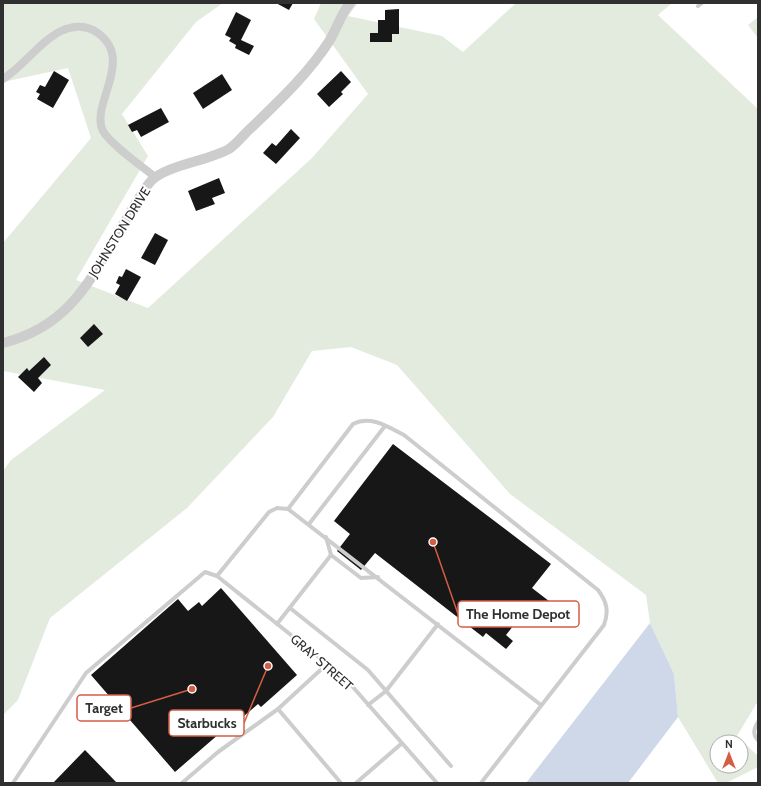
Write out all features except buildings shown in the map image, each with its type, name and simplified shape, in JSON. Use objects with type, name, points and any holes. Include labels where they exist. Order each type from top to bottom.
[{"type":"street","name":"JOHNSTON DRIVE","points":[[3,343],[47,325],[71,305],[84,289],[142,194],[155,177],[177,167],[202,160],[230,148],[281,99],[319,56],[330,40],[350,3]]},
{"type":"street","points":[[3,79],[26,62],[48,40],[61,31],[69,28],[85,27],[101,35],[110,50],[113,64],[112,75],[100,120],[103,131],[155,177]]},
{"type":"lane","points":[[288,509],[353,424],[359,421],[368,420],[404,435],[598,590],[603,597],[607,615],[604,625],[481,783]]},
{"type":"lane","points":[[309,524],[385,426]]},
{"type":"lane","points":[[217,576],[268,512],[277,508],[288,509],[378,577],[541,705]]},
{"type":"lane","points":[[326,537],[331,555],[361,578],[378,577]]},
{"type":"lane","points":[[277,624],[331,555]]},
{"type":"lane","name":"GRAY STREET","points":[[13,783],[86,673],[205,572],[217,576],[345,678],[401,744],[437,783]]},
{"type":"lane","points":[[290,608],[368,670],[451,766]]},
{"type":"lane","points":[[368,705],[386,691],[438,624]]},
{"type":"lane","points":[[182,783],[218,752],[278,710],[327,664]]},
{"type":"lane","points":[[278,710],[341,783]]},
{"type":"lane","points":[[758,722],[754,731],[758,740]]},
{"type":"lane","points":[[356,783],[401,744]]},
{"type":"shaded area","points":[[3,3],[223,3],[196,22],[122,114],[148,156],[76,280],[148,308],[312,158],[368,94],[314,19],[321,3],[358,3],[348,16],[442,36],[463,52],[516,3],[672,3],[658,15],[758,109],[758,701],[738,734],[709,734],[709,768],[678,717],[674,674],[650,623],[646,595],[510,494],[397,365],[351,347],[312,351],[273,417],[187,508],[50,618],[18,700],[3,715],[3,471],[11,460],[105,390],[3,371],[3,243],[91,138],[68,68],[3,82]]},
{"type":"shaded area","points":[[758,17],[758,38],[748,25]]},
{"type":"shaded area","points":[[749,747],[758,756],[758,767],[749,772]]},
{"type":"shaded area","points":[[713,774],[744,774],[726,783],[718,783]]},
{"type":"water","points":[[650,623],[674,674],[678,717],[628,783],[526,783]]},
{"type":"place","name":"The Home Depot","points":[[433,542]]},
{"type":"place","name":"Starbucks","points":[[268,666]]},
{"type":"place","name":"Target","points":[[192,689]]}]
